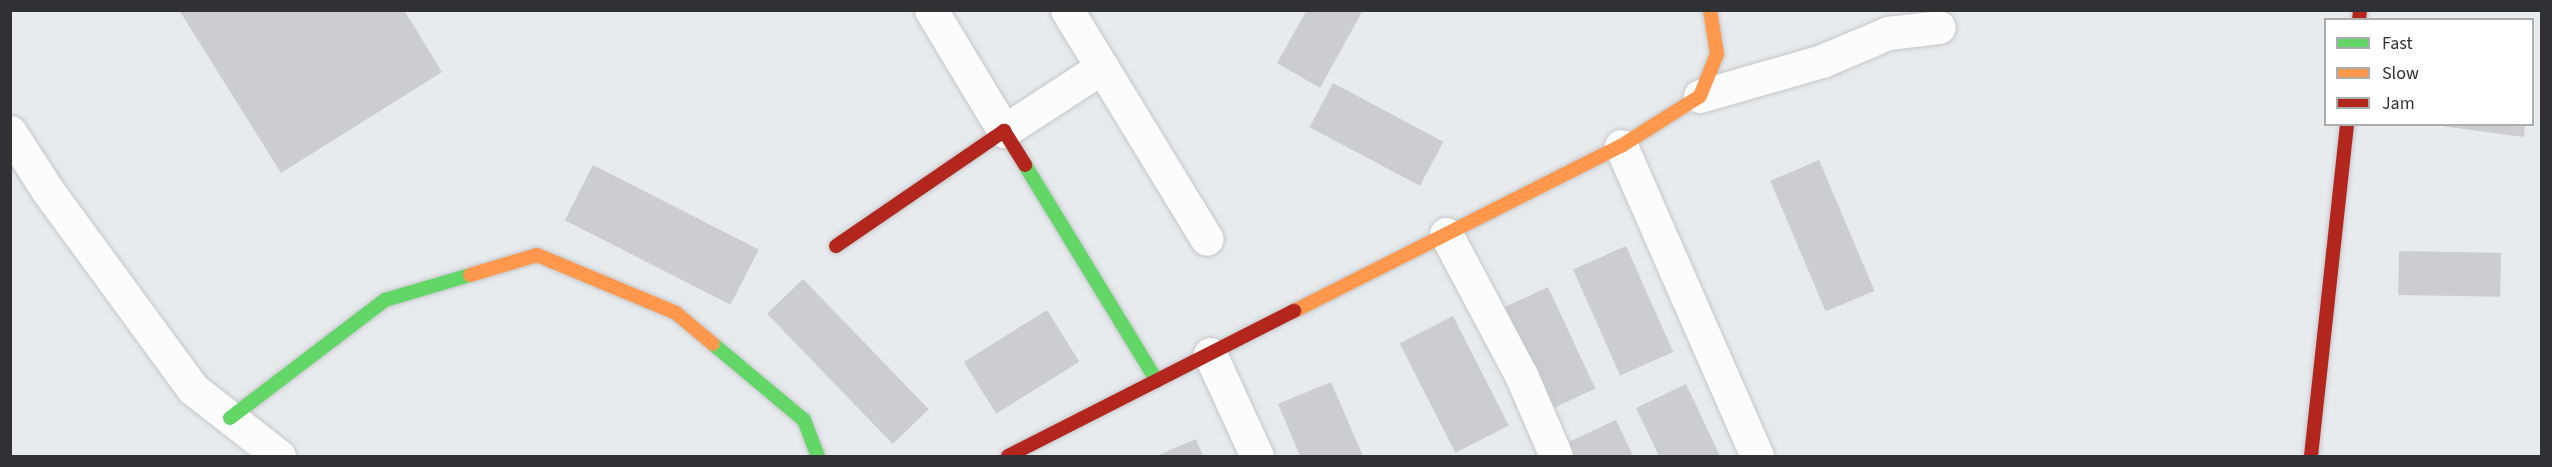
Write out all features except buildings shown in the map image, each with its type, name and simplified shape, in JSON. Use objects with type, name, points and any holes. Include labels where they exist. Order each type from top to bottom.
[{"type":"main road","points":[[1008,456],[1621,146],[1701,96],[1717,54],[1710,10]]},
{"type":"main road","points":[[2311,456],[2347,126]]},
{"type":"main road","points":[[837,246],[1004,132],[1157,381]]},
{"type":"main road","points":[[230,418],[385,300],[537,255],[676,313],[804,420],[818,456]]},
{"type":"street","points":[[932,10],[1004,132],[1102,67]]},
{"type":"street","points":[[1067,10],[1207,239]]},
{"type":"street","points":[[1701,96],[1822,61],[1888,33],[1939,27]]},
{"type":"street","points":[[10,132],[48,191],[193,389],[279,456]]},
{"type":"street","points":[[1621,146],[1757,456]]},
{"type":"street","points":[[1446,234],[1522,377],[1556,456]]},
{"type":"street","points":[[1210,354],[1257,456]]},
{"type":"traffic: fast","points":[[1025,165],[1157,381]]},
{"type":"traffic: fast","points":[[230,418],[385,300],[470,275]]},
{"type":"traffic: fast","points":[[713,344],[804,420],[818,456]]},
{"type":"traffic: slow","points":[[1294,311],[1621,146],[1700,96],[1717,54],[1710,10]]},
{"type":"traffic: slow","points":[[470,275],[537,255],[676,313],[713,344]]},
{"type":"traffic: jam","points":[[2359,18],[2360,10]]},
{"type":"traffic: jam","points":[[2311,456],[2347,126]]},
{"type":"traffic: jam","points":[[836,246],[1004,131],[1025,165]]},
{"type":"traffic: jam","points":[[1008,456],[1294,311]]}]
